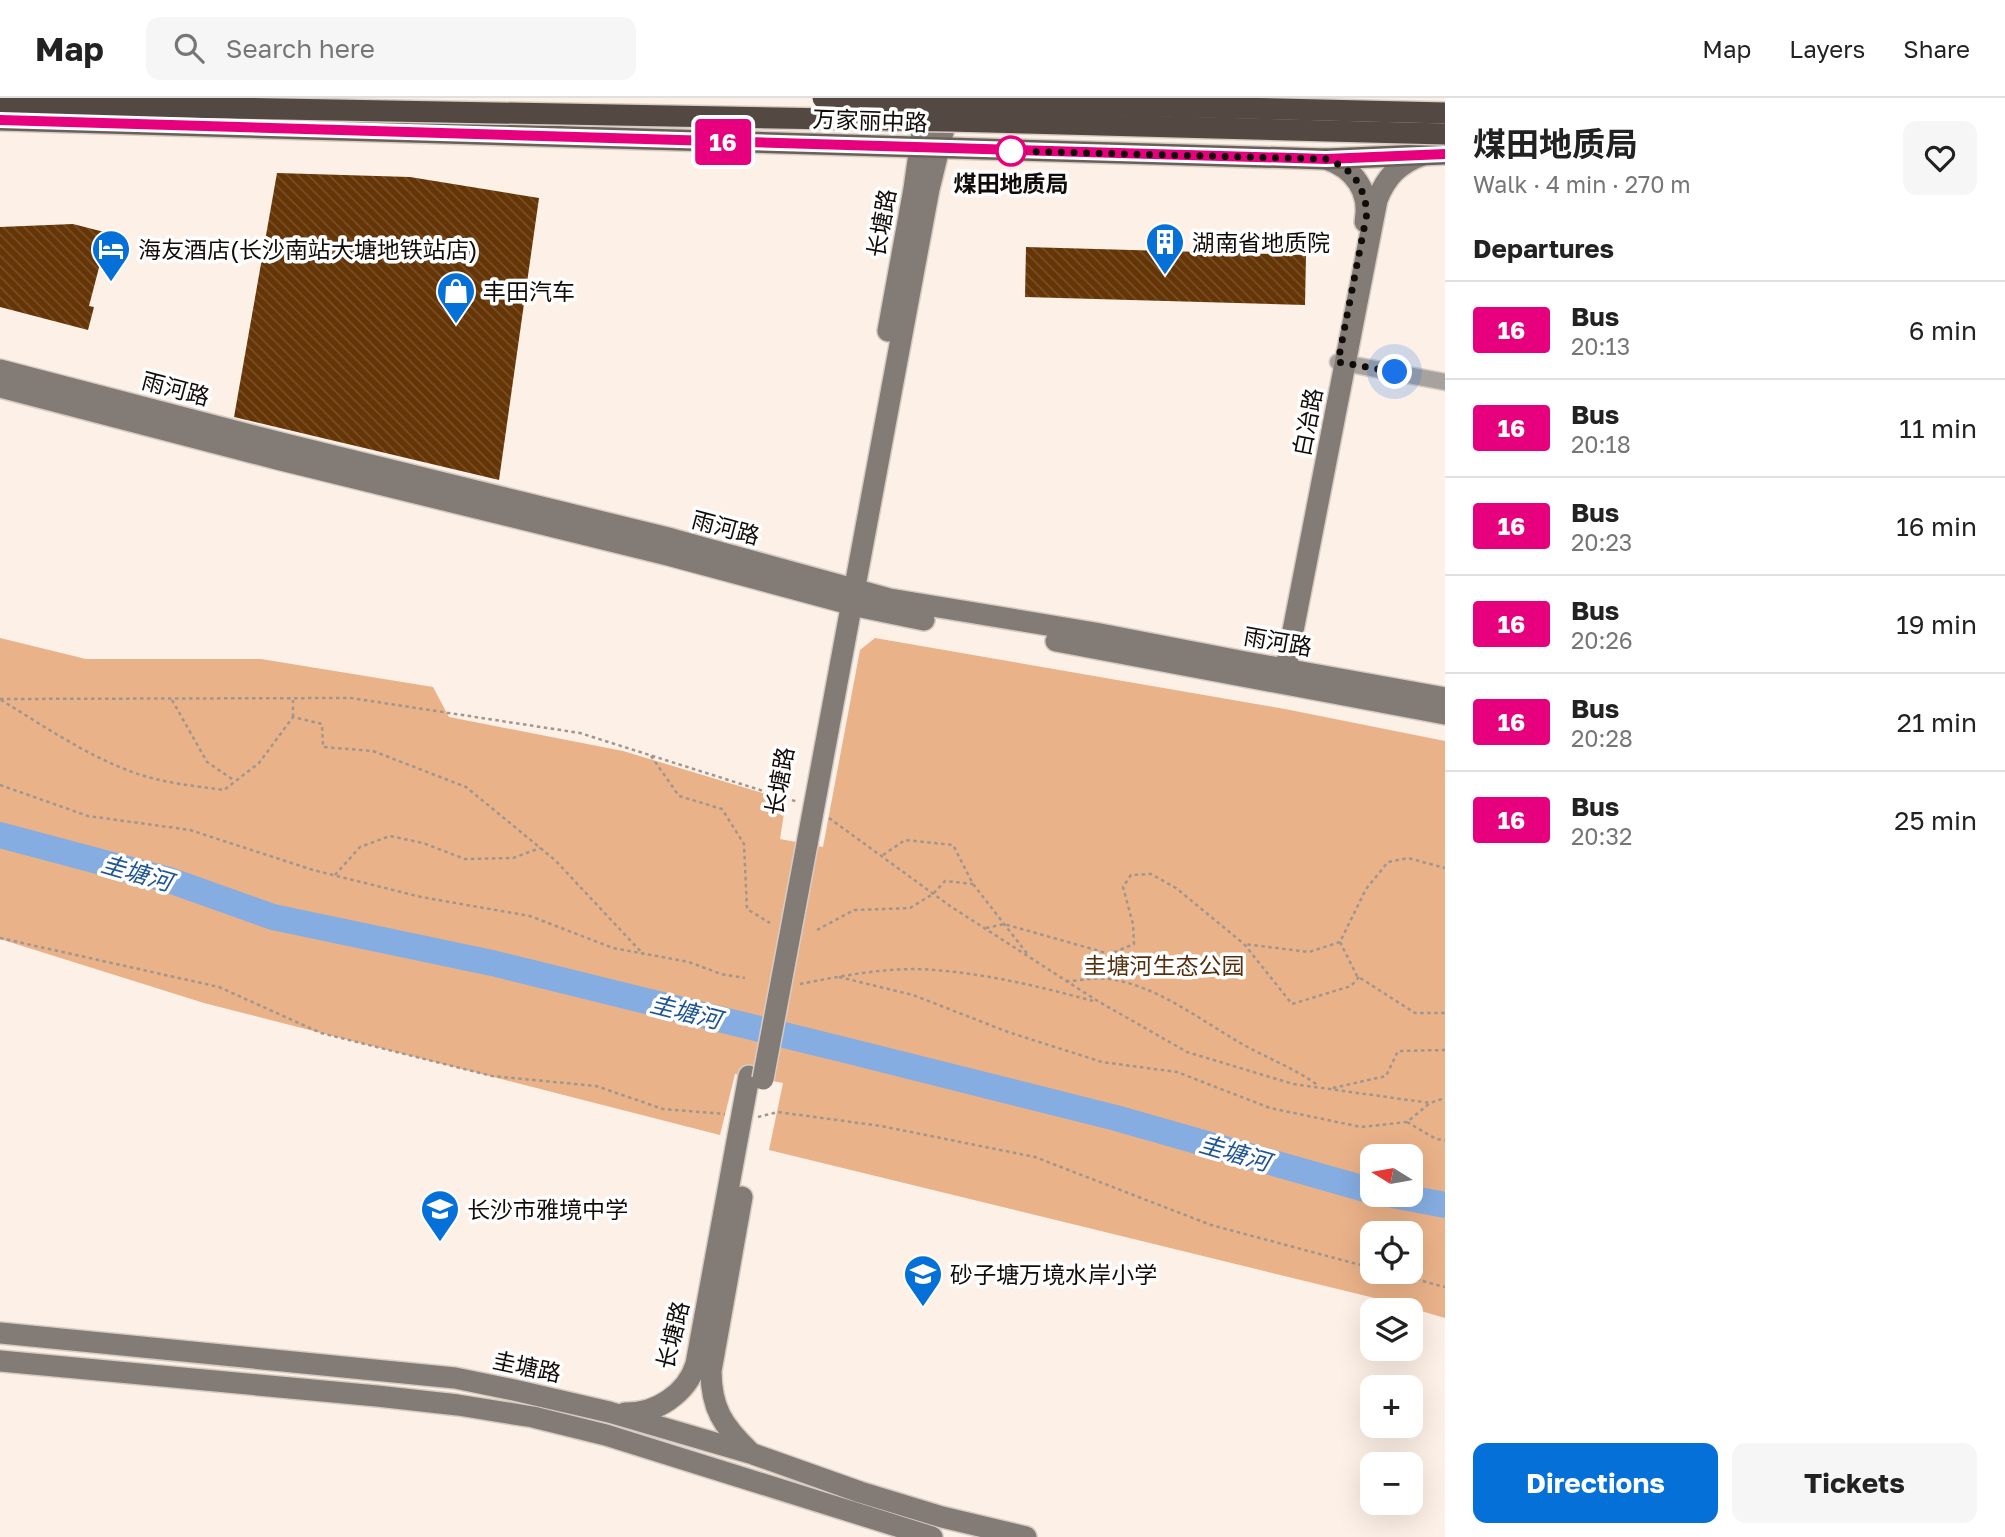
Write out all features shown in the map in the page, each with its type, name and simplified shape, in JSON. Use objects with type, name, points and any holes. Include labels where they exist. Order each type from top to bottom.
[{"type":"highway","points":[[823,98],[1445,113]]},
{"type":"highway","points":[[0,104],[935,121],[1445,134]]},
{"type":"main road","name":"长塘路","points":[[609,1412],[632,1413],[658,1406],[682,1392],[692,1377],[749,1116],[847,595],[929,148],[927,98]]},
{"type":"main road","name":"长塘路","points":[[929,148],[951,98]]},
{"type":"main road","name":"万家丽中路","points":[[0,120],[1326,159],[1436,153]]},
{"type":"main road","name":"白冶路","points":[[1341,363],[1381,189],[1395,170],[1436,153]]},
{"type":"main road","name":"白冶路","points":[[1280,676],[1341,363],[1367,213],[1365,199],[1355,176],[1338,163],[1326,159]]},
{"type":"main road","name":"雨河路","points":[[0,370],[281,443],[671,539],[914,618],[1280,676],[1445,698]]},
{"type":"main road","name":"雨河路","points":[[0,387],[277,459],[668,555],[847,595]]},
{"type":"main road","name":"雨河路","points":[[1280,676],[1445,714]]},
{"type":"main road","name":"长塘路","points":[[749,1116],[711,1371],[711,1391],[719,1416],[730,1432],[753,1454]]},
{"type":"main road","name":"圭塘路","points":[[0,1333],[455,1378],[609,1412],[753,1454],[860,1492],[942,1517],[1026,1537]]},
{"type":"main road","points":[[0,1361],[377,1396],[533,1417],[606,1435],[932,1537]]},
{"type":"street","points":[[1341,363],[1445,382]]},
{"type":"path","points":[[0,699],[110,762],[158,780],[224,790],[259,763],[292,717],[293,698]]},
{"type":"path","points":[[0,699],[351,698],[580,733],[808,805],[933,894],[1031,959],[1100,1003],[1187,1052],[1293,1084],[1430,1102],[1445,1098]]},
{"type":"path","points":[[172,699],[207,762],[235,781]]},
{"type":"path","points":[[292,717],[322,724],[323,747],[373,751],[466,787],[555,860],[643,954]]},
{"type":"path","points":[[651,755],[679,796],[722,809],[744,844],[747,909],[770,923]]},
{"type":"path","points":[[0,785],[88,816],[190,830],[335,875],[421,897],[530,916],[613,948],[689,962],[721,974],[745,978]]},
{"type":"path","points":[[335,875],[360,848],[390,836],[423,843],[465,859],[513,858],[540,848]]},
{"type":"path","points":[[881,856],[905,840],[953,845],[973,884],[1031,959]]},
{"type":"path","points":[[1244,944],[1309,952],[1340,942],[1366,889],[1388,863],[1408,858],[1445,868]]},
{"type":"path","points":[[985,929],[1004,924],[1110,954],[1133,944],[1133,924],[1123,887],[1131,875],[1151,874],[1176,888],[1244,944],[1292,1004],[1351,986],[1359,977]]},
{"type":"path","points":[[817,930],[854,910],[910,908],[933,894],[945,881],[973,884]]},
{"type":"path","points":[[0,939],[219,987],[321,1033],[492,1076],[596,1087],[663,1109],[749,1116],[778,1112],[881,1126],[1035,1157],[1211,1225],[1360,1265]]},
{"type":"path","points":[[1340,942],[1359,977],[1415,1013],[1445,1013]]},
{"type":"path","points":[[793,985],[839,977],[932,970],[1023,982],[1100,1003]]},
{"type":"path","points":[[839,977],[914,995],[1008,1032],[1102,1062],[1177,1072],[1270,1108],[1361,1128],[1407,1122],[1430,1102]]},
{"type":"path","points":[[1066,981],[1108,979],[1145,989],[1176,1004],[1246,1046],[1301,1073],[1321,1088]]},
{"type":"path","points":[[1329,1089],[1386,1076],[1398,1051],[1445,1050]]},
{"type":"path","points":[[1407,1122],[1436,1139],[1445,1140]]},
{"type":"path","points":[[1423,1281],[1445,1287]]},
{"type":"green space","name":"圭塘河生态公园","points":[[0,638],[86,659],[261,659],[433,687],[449,717],[623,751],[786,800],[780,839],[823,847],[860,650],[875,638],[1285,709],[1445,741],[1445,1318],[1423,1312],[1423,1298],[1375,1298],[769,1150],[783,1083],[735,1074],[720,1135],[204,1003],[0,939]]},
{"type":"building","points":[[277,173],[410,177],[539,198],[499,480],[234,417]]},
{"type":"building","points":[[73,224],[108,233],[89,306],[94,307],[88,330],[0,307],[0,227]]},
{"type":"building","name":"湖南省地质院","points":[[1026,247],[1306,255],[1305,305],[1025,297]]},
{"type":"waterway","name":"圭塘河","points":[[0,835],[169,880],[273,917],[492,963],[837,1048],[1116,1118],[1360,1188]]},
{"type":"waterway","name":"圭塘河","points":[[1423,1201],[1445,1205]]},
{"type":"bus line","name":"16","points":[[0,120],[1326,159],[1445,154]]},
{"type":"place","name":"煤田地质局","points":[[1011,151]]},
{"type":"place","name":"湖南省地质院","points":[[1165,276]]},
{"type":"place","name":"海友酒店(长沙南站大塘地铁站店)","points":[[111,283]]},
{"type":"place","name":"丰田汽车","points":[[456,325]]},
{"type":"place","name":"长沙市雅境中学","points":[[440,1243]]},
{"type":"place","name":"砂子塘万境水岸小学","points":[[923,1308]]},
{"type":"route","points":[[1011,151],[1326,159],[1338,163],[1355,176],[1365,199],[1367,213],[1338,362],[1395,372]]}]
